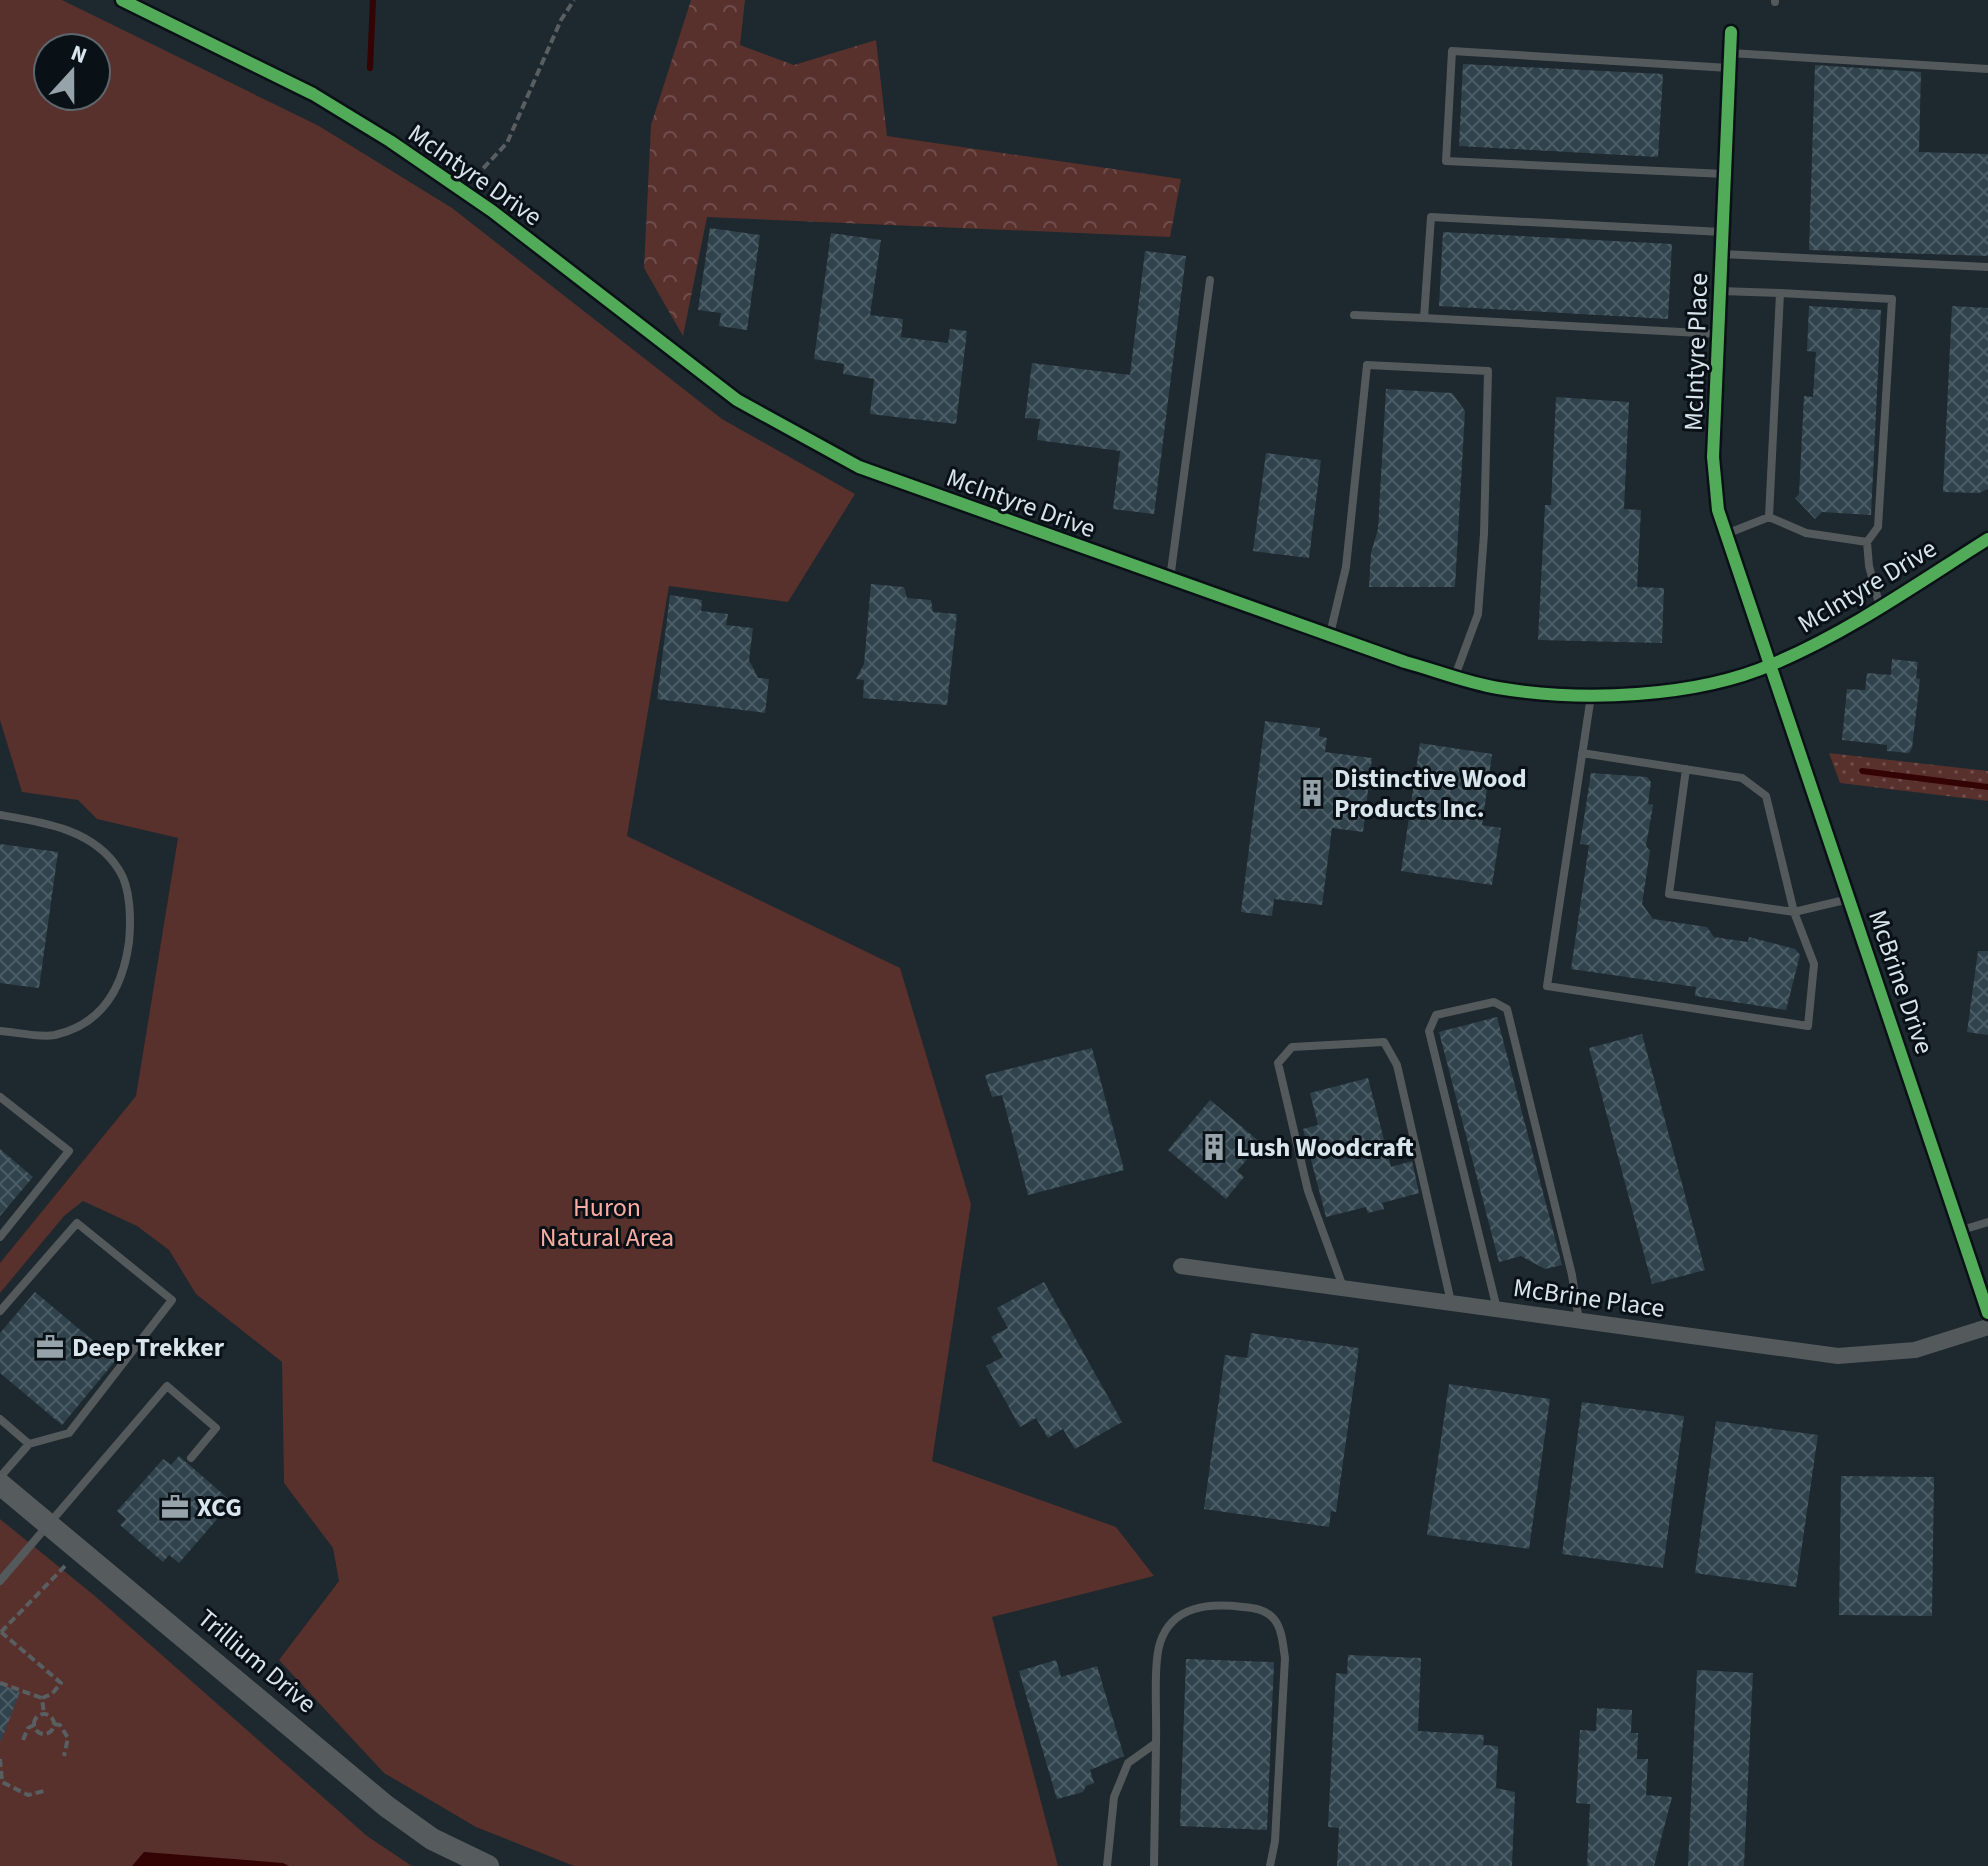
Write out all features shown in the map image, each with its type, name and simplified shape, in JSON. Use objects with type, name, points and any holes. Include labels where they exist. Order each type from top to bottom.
[{"type":"street","name":"McIntyre Drive","points":[[122,0],[313,94],[462,191],[750,408],[859,467],[1170,579],[1455,676],[1497,688],[1591,696],[1687,688],[1770,666],[1833,636],[1988,539]]},
{"type":"street","name":"McIntyre Place","points":[[1731,32],[1713,457],[1718,510],[1770,666]]},
{"type":"street","name":"McBrine Drive","points":[[1770,666],[1988,1313]]},
{"type":"street","name":"McBrine Place","points":[[1181,1266],[1838,1356],[1915,1350],[1988,1327]]},
{"type":"street","name":"Trillium Drive","points":[[0,1484],[386,1806],[432,1839],[488,1866]]},
{"type":"lane","points":[[1725,174],[1446,161],[1452,51],[1988,69]]},
{"type":"lane","points":[[1424,318],[1431,217],[1723,232]]},
{"type":"lane","points":[[1722,254],[1988,267]]},
{"type":"lane","points":[[1170,579],[1210,280]]},
{"type":"lane","points":[[1720,291],[1892,299],[1878,527],[1867,542],[1869,566],[1880,607]]},
{"type":"lane","points":[[1769,517],[1780,293]]},
{"type":"lane","points":[[1354,315],[1718,334]]},
{"type":"lane","points":[[1330,635],[1346,567],[1367,365],[1488,371],[1484,534],[1478,614],[1455,676]]},
{"type":"lane","points":[[1726,534],[1769,517],[1806,533],[1867,542]]},
{"type":"lane","points":[[1582,753],[1742,778],[1766,796],[1794,912],[1814,964],[1808,1026],[1547,986],[1582,753],[1591,696]]},
{"type":"lane","points":[[1686,769],[1669,894],[1794,912],[1849,899]]},
{"type":"lane","points":[[0,815],[57,824],[89,841],[120,870],[132,919],[125,971],[111,1002],[85,1023],[53,1035],[0,1031]]},
{"type":"lane","points":[[1498,1310],[1429,1031],[1436,1015],[1494,1002],[1507,1009],[1572,1275],[1579,1321]]},
{"type":"lane","points":[[1343,1288],[1308,1191],[1278,1063],[1292,1047],[1384,1042],[1397,1065],[1451,1303]]},
{"type":"lane","points":[[0,1097],[69,1151],[0,1237]]},
{"type":"lane","points":[[1962,1230],[1988,1222]]},
{"type":"lane","points":[[0,1311],[77,1223],[172,1300],[69,1433],[29,1444],[0,1477]]},
{"type":"lane","points":[[0,1581],[167,1386],[216,1428],[191,1458]]},
{"type":"lane","points":[[0,1419],[29,1444]]},
{"type":"lane","points":[[1154,1866],[1160,1643],[1173,1620],[1194,1607],[1218,1604],[1259,1609],[1273,1617],[1281,1635],[1285,1658],[1275,1841],[1270,1866]]},
{"type":"lane","points":[[1107,1866],[1114,1797],[1128,1763],[1156,1743]]},
{"type":"path","points":[[462,191],[507,143],[561,20],[574,0]]},
{"type":"path","points":[[0,1683],[42,1698],[52,1694],[61,1683],[0,1633],[65,1566]]},
{"type":"path","points":[[42,1698],[44,1714]]},
{"type":"path","points":[[23,1740],[37,1717],[44,1714],[51,1717],[54,1724]]},
{"type":"path","points":[[34,1725],[43,1734],[50,1731],[54,1724]]},
{"type":"path","points":[[54,1724],[60,1725],[68,1738],[64,1756]]},
{"type":"path","points":[[0,1759],[2,1782],[28,1795],[44,1791]]},
{"type":"green space","name":"Huron Natural Area","points":[[0,0],[62,0],[319,126],[452,208],[722,419],[855,494],[788,602],[669,586],[627,836],[900,968],[971,1204],[932,1461],[1116,1527],[1154,1576],[992,1617],[1058,1866],[574,1866],[476,1827],[384,1773],[279,1660],[339,1581],[333,1548],[284,1483],[282,1362],[196,1294],[169,1250],[137,1226],[83,1201],[64,1216],[0,1293],[0,1263],[136,1096],[178,838],[97,819],[78,800],[22,792],[0,720]]},
{"type":"green space","points":[[691,0],[745,0],[740,45],[794,65],[876,40],[887,136],[1181,179],[1170,237],[707,217],[683,336],[644,268],[651,125]]},
{"type":"green space","points":[[1829,753],[1988,771],[1988,801],[1840,783]]},
{"type":"green space","points":[[0,1519],[95,1596],[367,1836],[412,1866],[0,1866]]},
{"type":"shaded area","points":[[144,1852],[283,1863],[289,1866],[132,1866]]},
{"type":"building","points":[[1463,64],[1663,74],[1658,157],[1459,146]]},
{"type":"building","points":[[1815,65],[1921,72],[1919,152],[1988,154],[1988,256],[1809,250]]},
{"type":"building","points":[[710,228],[760,235],[747,330],[719,326],[721,313],[698,310]]},
{"type":"building","points":[[1443,232],[1672,244],[1668,319],[1439,306]]},
{"type":"building","points":[[831,233],[881,240],[870,315],[903,319],[901,337],[948,343],[950,329],[967,331],[956,424],[870,414],[874,379],[843,374],[844,364],[814,359]]},
{"type":"building","points":[[1145,251],[1186,256],[1154,514],[1113,509],[1120,451],[1037,440],[1040,419],[1025,418],[1032,363],[1130,375]]},
{"type":"building","points":[[1809,306],[1881,310],[1871,515],[1822,512],[1815,519],[1795,498],[1799,494],[1804,396],[1813,397],[1816,352],[1807,351]]},
{"type":"building","points":[[1952,306],[1988,308],[1988,489],[1979,493],[1943,492]]},
{"type":"building","points":[[1386,389],[1452,393],[1465,411],[1455,587],[1369,587],[1371,553],[1378,529]]},
{"type":"building","points":[[1556,397],[1629,402],[1624,509],[1641,510],[1637,587],[1664,588],[1662,643],[1538,640],[1545,505],[1551,505]]},
{"type":"building","points":[[1266,453],[1321,460],[1309,558],[1253,551]]},
{"type":"building","points":[[871,584],[904,587],[907,598],[931,600],[933,612],[957,614],[947,705],[863,698],[864,680],[856,679],[864,664]]},
{"type":"building","points":[[670,595],[702,600],[701,611],[728,614],[726,625],[753,628],[749,660],[758,678],[769,679],[765,713],[657,699]]},
{"type":"building","points":[[1892,659],[1918,662],[1916,678],[1920,679],[1909,753],[1887,751],[1887,745],[1842,740],[1847,689],[1865,690],[1867,673],[1891,675]]},
{"type":"building","name":"Distinctive Wood Products Inc.","points":[[1265,721],[1320,728],[1319,736],[1327,738],[1325,752],[1372,758],[1363,832],[1332,828],[1322,905],[1274,899],[1272,916],[1241,912]]},
{"type":"building","points":[[1420,743],[1492,754],[1482,825],[1501,828],[1492,885],[1401,871]]},
{"type":"building","points":[[1591,773],[1647,777],[1651,782],[1648,804],[1653,805],[1646,846],[1650,851],[1642,904],[1653,919],[1707,927],[1714,937],[1748,942],[1749,937],[1795,949],[1800,955],[1786,1010],[1695,996],[1696,987],[1571,969],[1589,845],[1580,844]]},
{"type":"building","points":[[0,844],[58,852],[39,988],[0,983]]},
{"type":"building","points":[[1978,951],[1988,951],[1988,1035],[1967,1032]]},
{"type":"building","points":[[1497,1017],[1562,1265],[1545,1269],[1521,1256],[1499,1262],[1439,1032]]},
{"type":"building","points":[[1642,1034],[1705,1270],[1652,1284],[1589,1048]]},
{"type":"building","points":[[1092,1048],[1124,1170],[1028,1195],[1002,1095],[992,1097],[985,1075]]},
{"type":"building","points":[[1368,1078],[1391,1167],[1412,1161],[1419,1193],[1382,1203],[1384,1209],[1368,1213],[1366,1207],[1326,1217],[1303,1129],[1318,1125],[1310,1093]]},
{"type":"building","name":"Lush Woodcraft","points":[[1210,1100],[1261,1143],[1237,1171],[1244,1177],[1226,1199],[1168,1150]]},
{"type":"building","points":[[0,1149],[33,1177],[0,1216]]},
{"type":"building","points":[[1044,1282],[1122,1422],[1075,1449],[1063,1429],[1048,1438],[1036,1418],[1020,1427],[986,1366],[1003,1357],[991,1337],[1008,1328],[997,1308]]},
{"type":"building","name":"Deep Trekker","points":[[35,1292],[116,1360],[62,1425],[0,1373],[0,1333]]},
{"type":"building","points":[[1251,1333],[1359,1348],[1336,1512],[1331,1511],[1329,1527],[1204,1509],[1225,1355],[1247,1358]]},
{"type":"building","points":[[1449,1384],[1550,1399],[1529,1549],[1427,1535]]},
{"type":"building","points":[[1582,1402],[1684,1416],[1663,1568],[1562,1554]]},
{"type":"building","points":[[1716,1421],[1818,1435],[1796,1587],[1695,1573]]},
{"type":"building","name":"XCG","points":[[179,1456],[232,1502],[179,1563],[169,1555],[163,1562],[120,1525],[126,1519],[117,1511],[163,1459],[171,1465]]},
{"type":"building","points":[[1841,1476],[1934,1477],[1932,1616],[1839,1615]]},
{"type":"building","points":[[1348,1655],[1421,1658],[1418,1731],[1484,1735],[1483,1745],[1498,1746],[1496,1788],[1515,1792],[1512,1866],[1337,1866],[1339,1828],[1328,1827],[1336,1673],[1347,1674]]},
{"type":"building","points":[[1186,1659],[1274,1662],[1267,1830],[1180,1826]]},
{"type":"building","points":[[1056,1660],[1061,1677],[1097,1666],[1124,1756],[1090,1770],[1094,1783],[1086,1786],[1083,1792],[1057,1799],[1019,1671]]},
{"type":"building","points":[[1697,1670],[1753,1673],[1744,1866],[1688,1866]]},
{"type":"building","points":[[0,1684],[20,1692],[1,1741],[0,1741]]},
{"type":"building","points":[[1597,1708],[1632,1710],[1631,1733],[1638,1733],[1637,1759],[1648,1759],[1646,1795],[1672,1797],[1654,1866],[1587,1866],[1590,1804],[1576,1803],[1580,1730],[1596,1731]]},
{"type":"waterway","points":[[370,68],[373,0]]},
{"type":"waterway","points":[[1862,771],[1988,787]]},
{"type":"cycle path","points":[[122,0],[313,94],[390,141],[492,211],[737,400],[859,467],[1463,680],[1530,692],[1601,696],[1709,684],[1773,664],[1829,637],[1988,539]]},
{"type":"cycle path","points":[[1731,32],[1713,457],[1718,510],[1988,1313]]},
{"type":"place","name":"Distinctive Wood Products Inc.","points":[[1312,793]]},
{"type":"place","name":"Lush Woodcraft","points":[[1214,1147]]},
{"type":"place","name":"Deep Trekker","points":[[50,1347]]},
{"type":"place","name":"XCG","points":[[175,1507]]}]
